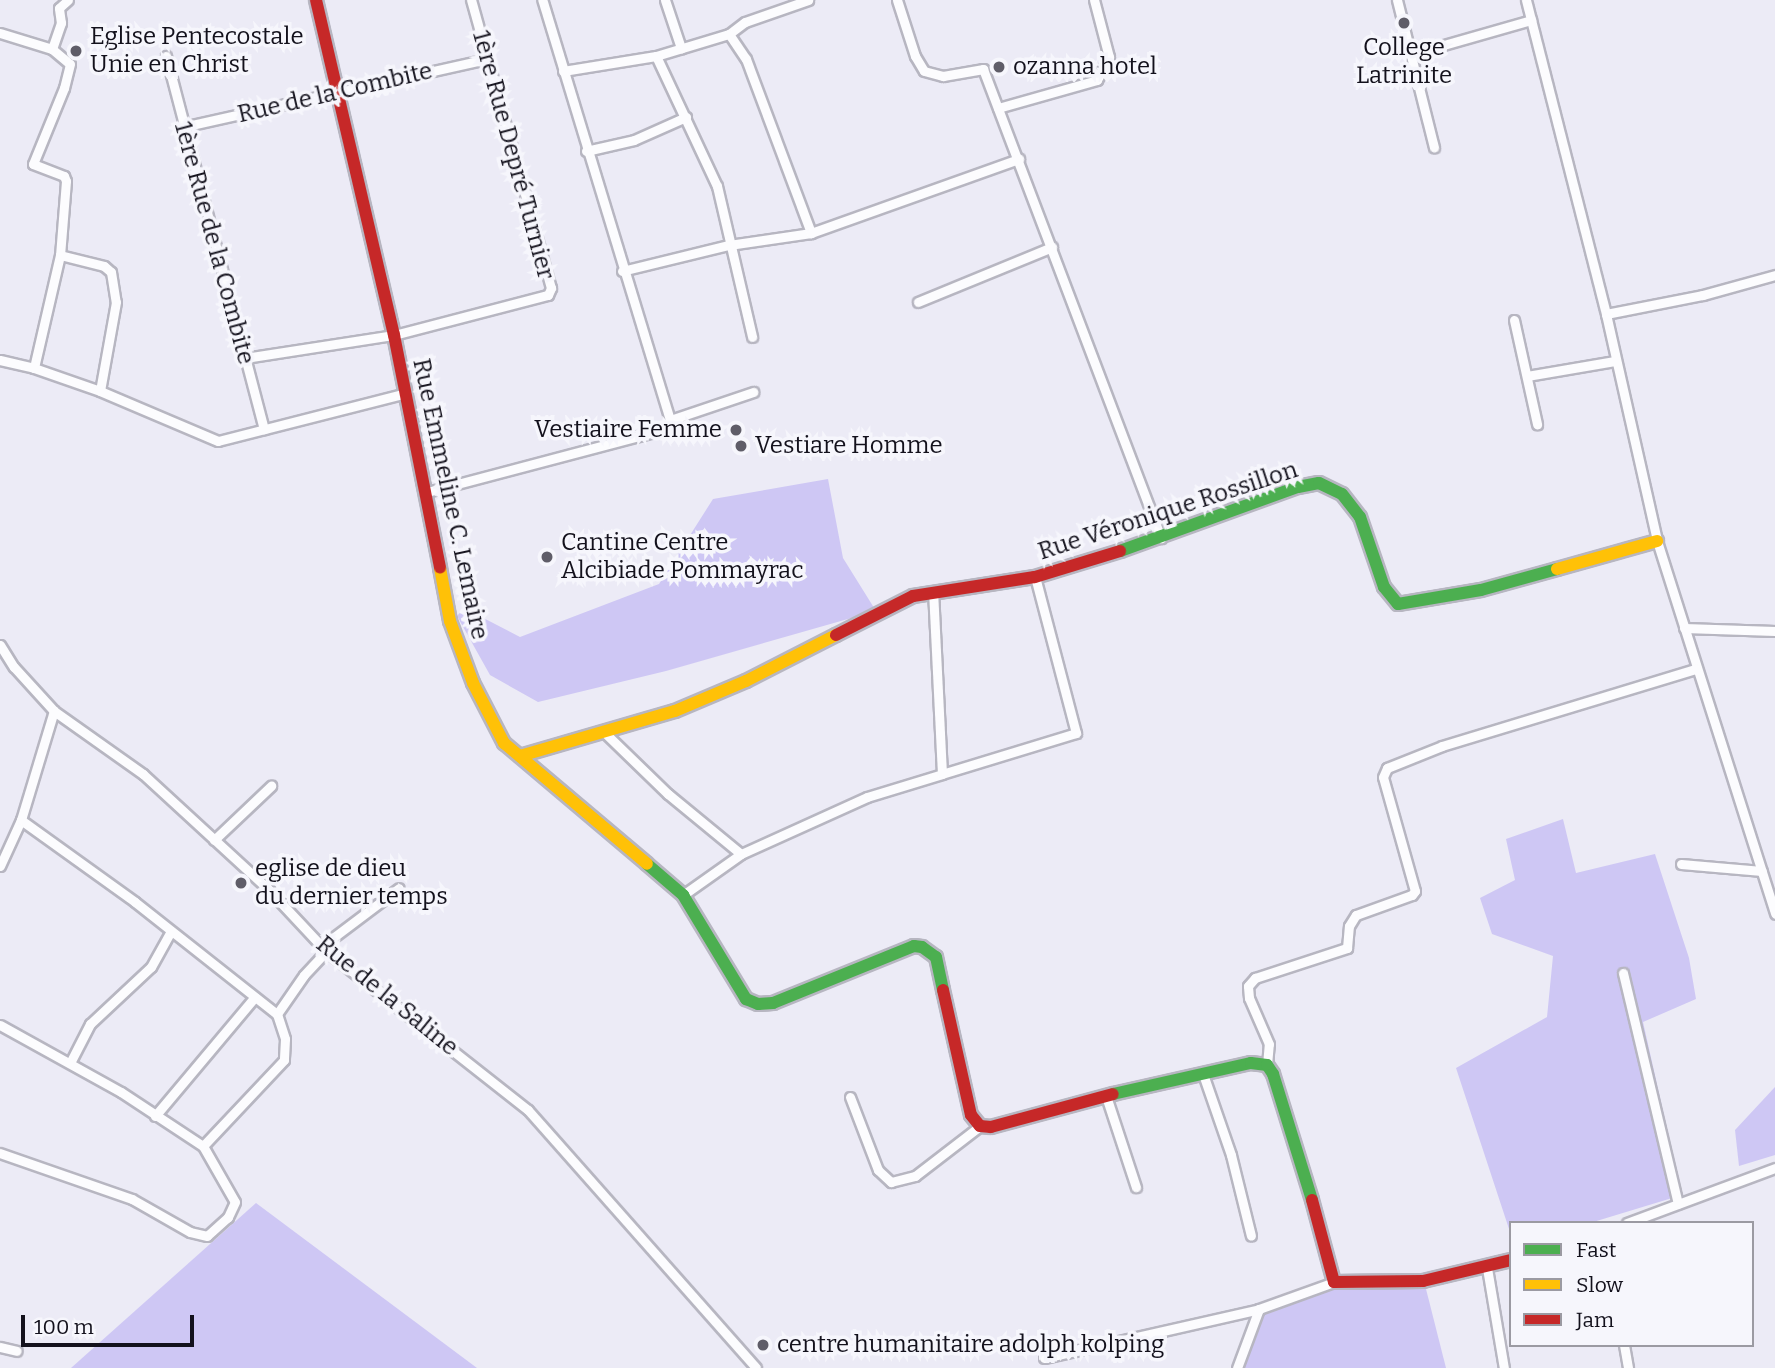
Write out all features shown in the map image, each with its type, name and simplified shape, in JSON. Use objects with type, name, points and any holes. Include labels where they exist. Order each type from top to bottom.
[{"type":"street","points":[[52,49],[61,23],[60,8],[68,0]]},
{"type":"street","name":"Rue Emmeline C. Lemaire","points":[[316,0],[394,335],[456,641],[504,743],[683,895],[746,999],[758,1004],[773,1003],[914,946],[922,947],[936,957],[971,1115],[980,1126]]},
{"type":"street","name":"1ère Rue Depré Turnier","points":[[245,358],[394,335],[548,295],[551,288],[471,0]]},
{"type":"street","points":[[427,492],[666,429],[670,420],[622,271],[542,0]]},
{"type":"street","points":[[665,0],[681,48]]},
{"type":"street","points":[[563,71],[656,56],[729,34],[746,22],[808,0]]},
{"type":"street","points":[[897,0],[915,56],[924,71],[943,76],[983,69],[1161,538]]},
{"type":"street","points":[[998,108],[1097,80],[1109,57],[1094,0]]},
{"type":"street","points":[[1397,0],[1433,147]]},
{"type":"street","points":[[1526,0],[1606,314],[1657,541],[1775,914]]},
{"type":"street","points":[[1412,54],[1531,20]]},
{"type":"street","points":[[0,33],[52,49],[70,64],[57,107],[33,164],[64,176],[66,181],[60,255],[34,368]]},
{"type":"street","points":[[729,34],[746,59],[811,233]]},
{"type":"street","name":"1ère Rue de la Combite","points":[[166,56],[264,429]]},
{"type":"street","points":[[656,56],[717,186],[752,337]]},
{"type":"street","name":"Rue de la Combite","points":[[183,127],[487,59]]},
{"type":"street","points":[[586,152],[634,140],[686,117]]},
{"type":"street","points":[[622,271],[729,245],[811,233],[1019,159]]},
{"type":"street","points":[[918,302],[1052,247]]},
{"type":"street","points":[[60,255],[104,266],[111,272],[116,302],[100,391]]},
{"type":"street","points":[[1606,314],[1703,295],[1775,275]]},
{"type":"street","points":[[1514,320],[1537,424]]},
{"type":"street","points":[[0,360],[34,368],[100,391],[218,441],[406,393]]},
{"type":"street","points":[[1527,376],[1615,361]]},
{"type":"street","points":[[670,420],[753,392]]},
{"type":"street","name":"Rue Véronique Rossillon","points":[[520,756],[675,711],[734,686],[913,596],[1035,577],[1161,538],[1298,487],[1319,483],[1342,494],[1360,517],[1384,587],[1398,604],[1481,590],[1657,541]]},
{"type":"street","points":[[683,895],[741,854],[867,797],[1076,733],[1035,577]]},
{"type":"street","points":[[933,592],[943,774]]},
{"type":"street","points":[[1684,628],[1775,631]]},
{"type":"street","name":"Rue de la Saline","points":[[0,645],[14,667],[54,711],[143,775],[324,948],[528,1110],[756,1368]]},
{"type":"street","points":[[1266,1065],[1269,1044],[1249,998],[1248,986],[1255,978],[1347,948],[1349,926],[1356,915],[1412,895],[1415,891],[1384,777],[1387,768],[1442,746],[1696,669]]},
{"type":"street","points":[[0,866],[21,820],[54,711]]},
{"type":"street","points":[[604,732],[668,794],[741,854]]},
{"type":"street","points":[[214,840],[271,786]]},
{"type":"street","points":[[21,820],[171,931],[277,1014],[285,1039],[284,1060],[203,1146]]},
{"type":"street","points":[[1681,864],[1762,871]]},
{"type":"street","points":[[277,1014],[324,948],[399,888]]},
{"type":"street","points":[[70,1063],[90,1024],[151,967],[171,931]]},
{"type":"street","points":[[1623,974],[1678,1205]]},
{"type":"street","points":[[156,1116],[255,997]]},
{"type":"street","points":[[0,1025],[70,1063],[203,1146],[235,1202],[228,1217],[207,1236],[190,1233],[132,1199],[0,1153]]},
{"type":"street","points":[[850,1097],[878,1170],[891,1182],[915,1176],[980,1126],[991,1128],[1106,1096],[1251,1063],[1266,1065],[1273,1074],[1301,1159],[1334,1282]]},
{"type":"street","points":[[1203,1074],[1231,1155],[1251,1236]]},
{"type":"street","points":[[1106,1096],[1136,1187]]},
{"type":"street","points":[[1633,1221],[1775,1168]]},
{"type":"street","points":[[1044,1358],[1259,1309],[1334,1282],[1423,1281],[1509,1261]]},
{"type":"street","points":[[1487,1268],[1504,1368]]},
{"type":"street","points":[[1237,1368],[1259,1309]]},
{"type":"street","points":[[0,1347],[17,1352]]},
{"type":"street","points":[[1624,1347],[1628,1368]]},
{"type":"shaded area","points":[[828,479],[843,558],[876,611],[666,671],[538,702],[490,675],[457,616],[464,608],[520,637],[659,584],[713,499]]},
{"type":"shaded area","points":[[1563,819],[1576,873],[1655,854],[1689,958],[1696,999],[1643,1022],[1682,1195],[1597,1221],[1509,1221],[1509,1229],[1456,1068],[1547,1017],[1553,956],[1492,934],[1480,898],[1515,880],[1506,839]]},
{"type":"shaded area","points":[[1775,1087],[1775,1155],[1739,1166],[1735,1130]]},
{"type":"shaded area","points":[[256,1203],[477,1368],[71,1368]]},
{"type":"shaded area","points":[[1346,1284],[1426,1289],[1446,1368],[1243,1368],[1264,1312]]},
{"type":"traffic: fast","points":[[1120,551],[1298,487],[1319,483],[1342,494],[1360,517],[1384,587],[1398,604],[1481,590],[1557,569]]},
{"type":"traffic: fast","points":[[647,864],[683,895],[746,999],[758,1004],[773,1003],[914,946],[922,947],[936,957],[943,990]]},
{"type":"traffic: fast","points":[[1113,1094],[1251,1063],[1267,1065],[1273,1074],[1312,1200]]},
{"type":"traffic: slow","points":[[1557,569],[1657,541]]},
{"type":"traffic: slow","points":[[440,568],[450,621],[473,683],[504,743],[647,864]]},
{"type":"traffic: slow","points":[[520,756],[675,711],[746,681],[836,635]]},
{"type":"traffic: jam","points":[[316,0],[394,335],[440,568]]},
{"type":"traffic: jam","points":[[836,635],[913,596],[1035,577],[1120,551]]},
{"type":"traffic: jam","points":[[943,990],[971,1115],[980,1126],[991,1127],[1113,1094]]},
{"type":"traffic: jam","points":[[1312,1200],[1334,1282],[1423,1281],[1509,1260]]},
{"type":"place","name":"College Latrinite","points":[[1404,23]]},
{"type":"place","name":"Eglise Pentecostale Unie en Christ","points":[[76,51]]},
{"type":"place","name":"ozanna hotel","points":[[999,67]]},
{"type":"place","name":"Vestiaire Femme","points":[[736,430]]},
{"type":"place","name":"Vestiare Homme","points":[[741,446]]},
{"type":"place","name":"Cantine Centre Alcibiade Pommayrac","points":[[547,557]]},
{"type":"place","name":"eglise de dieu du dernier temps","points":[[241,883]]},
{"type":"place","name":"centre humanitaire adolph kolping","points":[[763,1345]]}]
